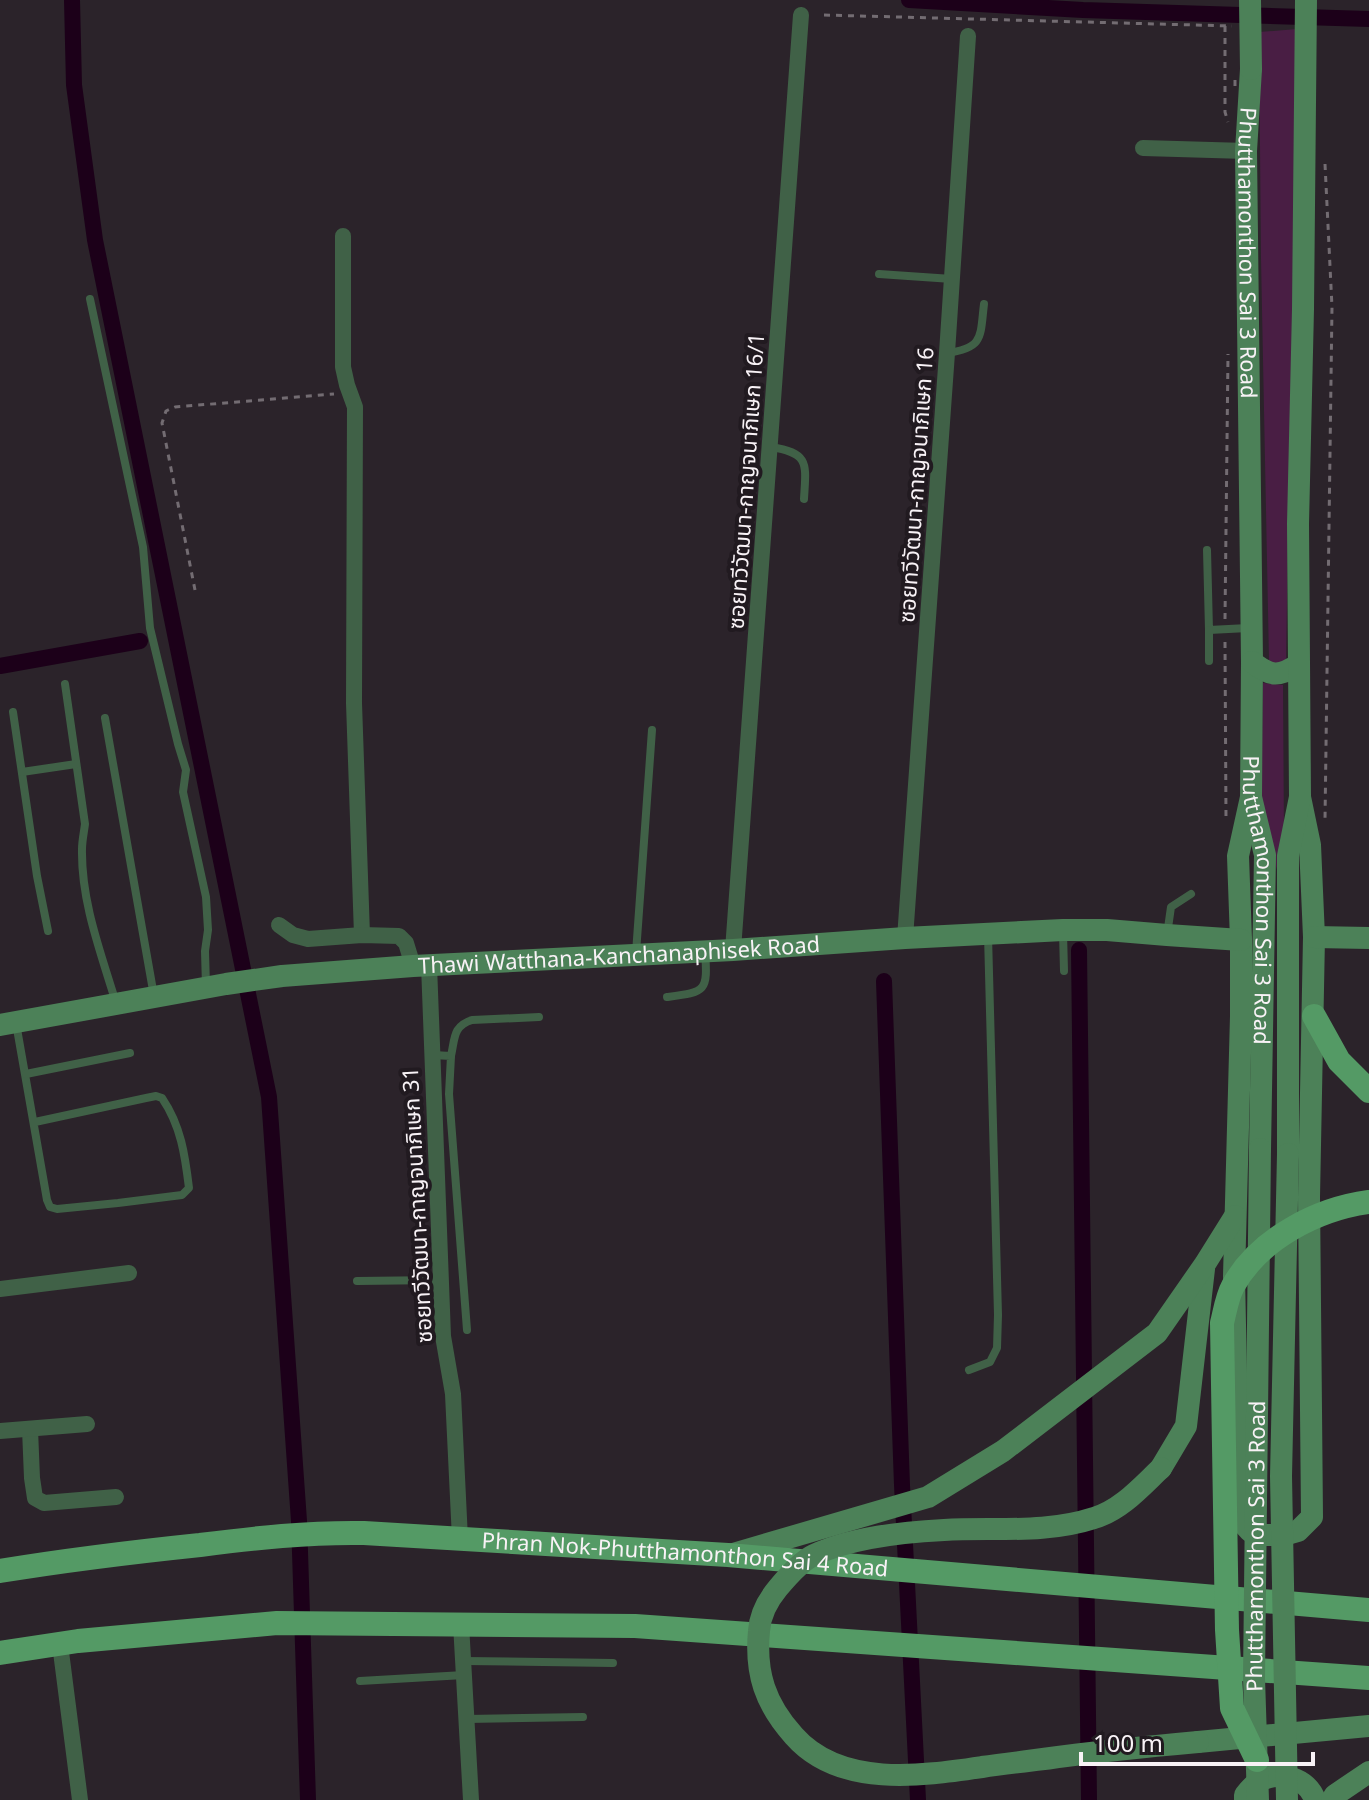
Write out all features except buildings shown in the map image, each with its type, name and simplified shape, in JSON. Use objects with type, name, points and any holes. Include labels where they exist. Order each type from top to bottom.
[{"type":"main road","name":"Phutthamonthon Sai 3 Road","points":[[1250,0],[1251,69],[1236,146],[1252,627],[1251,797],[1265,855],[1254,1678],[1258,1800]]},
{"type":"main road","name":"Phutthamonthon Sai 3 Road","points":[[1287,1800],[1281,1476],[1288,1154],[1288,856],[1300,797],[1298,524],[1306,0]]},
{"type":"main road","points":[[1252,662],[1275,674],[1299,664]]},
{"type":"main road","points":[[1251,797],[1238,856],[1240,1112],[1234,1276],[1239,1519],[1250,1531],[1265,1535],[1298,1531],[1312,1517],[1309,1197],[1314,937],[1310,845],[1300,797]]},
{"type":"main road","name":"Thawi Watthana-Kanchanaphisek Road","points":[[8,1023],[282,976],[421,965],[1063,930],[1107,930],[1241,940]]},
{"type":"main road","points":[[1314,937],[1369,938]]},
{"type":"main road","points":[[1314,1016],[1339,1061],[1369,1091]]},
{"type":"main road","points":[[1257,1760],[1232,1708],[1227,1630],[1222,1323],[1232,1288],[1260,1253],[1292,1228],[1333,1209],[1369,1202]]},
{"type":"main road","points":[[728,1555],[928,1497],[1003,1451],[1157,1333],[1236,1215]]},
{"type":"main road","points":[[1205,1264],[1186,1426],[1161,1468],[1120,1505],[1095,1518],[1057,1527],[944,1530],[888,1536],[847,1544],[811,1556],[786,1578],[770,1598],[760,1621],[757,1654],[764,1687],[778,1717],[797,1739],[823,1759],[846,1769],[879,1773],[925,1775],[1109,1750],[1369,1726]]},
{"type":"main road","name":"Phran Nok-Phutthamonthon Sai 4 Road","points":[[0,1571],[83,1558],[277,1536],[342,1532],[728,1555],[1369,1610]]},
{"type":"main road","points":[[0,1653],[60,1644],[277,1623],[635,1626],[1369,1678]]},
{"type":"main road","points":[[1332,1800],[1369,1772]]},
{"type":"main road","points":[[1245,1800],[1245,1795],[1262,1779],[1276,1777],[1304,1782],[1315,1800]]},
{"type":"street","name":"ซอยทวีวัฒนา-กาญจนาภิเษก 16/1","points":[[733,950],[801,15]]},
{"type":"street","name":"ซอยทวีวัฒนา-กาญจนาภิเษก 16","points":[[905,938],[968,36]]},
{"type":"street","points":[[1143,148],[1236,146]]},
{"type":"street","points":[[343,236],[343,367],[355,407],[354,703],[362,935]]},
{"type":"street","points":[[279,925],[293,935],[308,939],[399,936],[421,965]]},
{"type":"street","name":"ซอยทวีวัฒนา-กาญจนาภิเษก 31","points":[[421,965],[432,1055],[443,1336],[453,1394],[460,1539]]},
{"type":"street","points":[[0,1289],[129,1273]]},
{"type":"street","points":[[0,1431],[87,1424]]},
{"type":"street","points":[[30,1429],[35,1498],[44,1503],[116,1497]]},
{"type":"street","points":[[461,1624],[471,1800]]},
{"type":"street","points":[[60,1644],[80,1800]]},
{"type":"lane","points":[[879,274],[952,279]]},
{"type":"lane","points":[[90,299],[143,547],[150,628],[186,770],[183,792],[206,897],[208,930],[205,951],[216,986]]},
{"type":"lane","points":[[947,353],[965,350],[978,340],[984,304]]},
{"type":"lane","points":[[771,447],[796,452],[802,459],[804,499]]},
{"type":"lane","points":[[1207,550],[1209,661]]},
{"type":"lane","points":[[1209,630],[1252,627]]},
{"type":"lane","points":[[65,684],[85,824],[81,846],[83,879],[95,937],[116,1004]]},
{"type":"lane","points":[[13,712],[48,931]]},
{"type":"lane","points":[[105,718],[155,996]]},
{"type":"lane","points":[[636,953],[652,730]]},
{"type":"lane","points":[[22,772],[76,764]]},
{"type":"lane","points":[[1167,935],[1171,907],[1191,894]]},
{"type":"lane","points":[[1063,930],[1064,971]]},
{"type":"lane","points":[[969,1370],[990,1362],[997,1348],[988,933]]},
{"type":"lane","points":[[667,997],[701,990],[707,975],[705,951]]},
{"type":"lane","points":[[467,1330],[449,1094],[451,1056],[456,1034],[463,1023],[472,1020],[539,1017]]},
{"type":"lane","points":[[8,1023],[26,1074],[50,1207],[57,1209],[131,1202],[182,1195],[189,1188],[185,1149],[172,1113],[162,1098],[156,1096],[35,1122]]},
{"type":"lane","points":[[26,1074],[130,1053]]},
{"type":"lane","points":[[432,1055],[451,1056]]},
{"type":"lane","points":[[357,1281],[440,1280]]},
{"type":"lane","points":[[360,1681],[463,1668],[613,1663]]},
{"type":"lane","points":[[467,1719],[583,1717]]},
{"type":"path","points":[[824,15],[1234,26]]},
{"type":"path","points":[[1225,26],[1225,112],[1236,146]]},
{"type":"path","points":[[1235,90],[1235,101]]},
{"type":"path","points":[[1324,157],[1332,307],[1325,828]]},
{"type":"path","points":[[1225,824],[1228,342]]},
{"type":"path","points":[[195,590],[162,423],[166,411],[175,407],[350,393]]},
{"type":"shaded area","points":[[1297,29],[1296,279],[1286,663],[1275,668],[1269,661],[1259,32]]},
{"type":"shaded area","points":[[1263,683],[1283,685],[1284,839],[1277,870],[1261,809]]},
{"type":"waterway","points":[[72,0],[74,85],[95,240],[269,1097],[299,1521],[308,1800]]},
{"type":"waterway","points":[[909,0],[1083,10],[1369,19]]},
{"type":"waterway","points":[[0,666],[140,641]]},
{"type":"waterway","points":[[1079,950],[1089,1800]]},
{"type":"waterway","points":[[884,981],[902,1485],[918,1800]]}]
